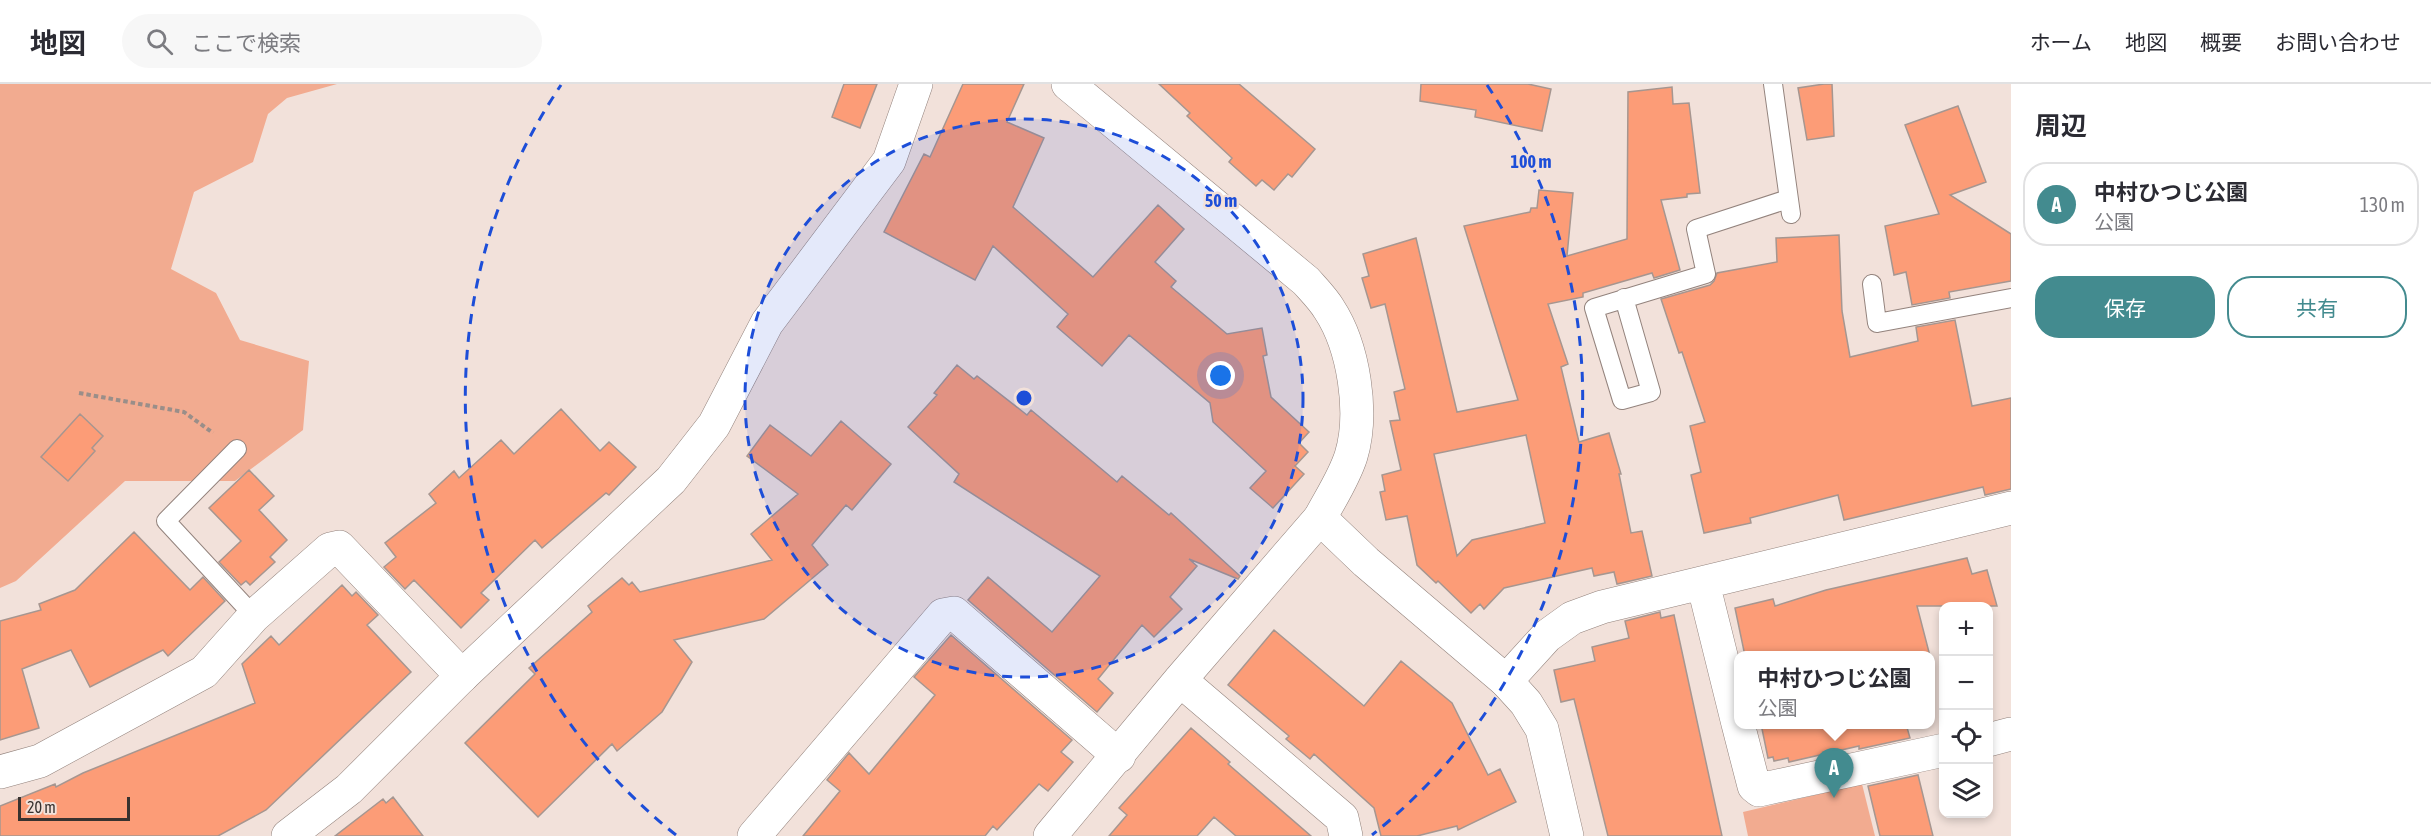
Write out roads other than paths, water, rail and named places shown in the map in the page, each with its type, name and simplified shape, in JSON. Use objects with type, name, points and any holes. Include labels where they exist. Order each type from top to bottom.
[{"type":"street","points":[[288,836],[349,789],[462,676],[671,480],[714,425],[767,323],[889,161],[916,84]]},
{"type":"street","points":[[1050,836],[1180,680],[1320,518],[1351,457],[1357,423],[1355,386],[1348,351],[1330,310],[1299,274],[1068,84]]},
{"type":"street","points":[[1506,681],[1547,636],[1572,618],[1602,607],[2011,508]]},
{"type":"street","points":[[1320,518],[1366,562],[1506,681],[1526,703],[1542,729],[1568,836]]},
{"type":"street","points":[[0,772],[40,761],[204,672],[254,616],[330,549],[339,547],[462,676]]},
{"type":"street","points":[[1702,584],[1734,708]]},
{"type":"street","points":[[753,836],[943,615],[954,613],[1119,756]]},
{"type":"street","points":[[1180,680],[1342,818],[1346,836]]},
{"type":"street","points":[[1739,729],[1754,786],[1759,790],[1939,751]]},
{"type":"street","points":[[1993,739],[2011,734]]},
{"type":"lane","points":[[1624,298],[1651,392],[1622,400],[1594,308],[1624,298],[1706,274],[1696,229],[1789,207],[1773,84]]},
{"type":"lane","points":[[1872,284],[1877,323],[2011,298]]},
{"type":"lane","points":[[237,449],[166,521],[254,616]]},
{"type":"place","name":"中村ひつじ公園","points":[[1834,798]]}]
